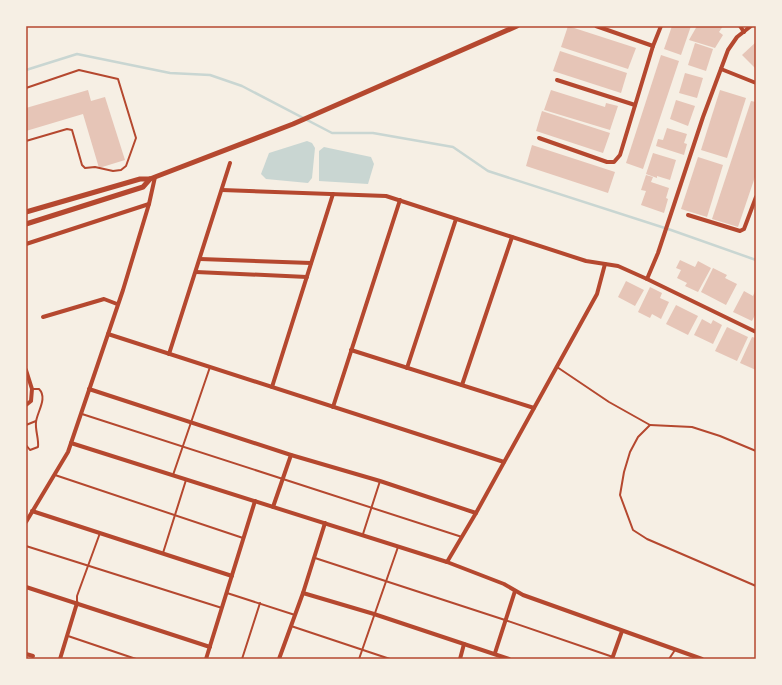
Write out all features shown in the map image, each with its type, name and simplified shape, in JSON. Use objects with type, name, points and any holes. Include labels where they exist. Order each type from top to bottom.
[{"type":"street","points":[[26,212],[140,178],[152,178],[325,111],[517,26]]},
{"type":"street","points":[[596,26],[653,46]]},
{"type":"street","points":[[538,138],[607,162],[614,162],[620,155],[653,46],[661,26]]},
{"type":"street","points":[[740,26],[744,32]]},
{"type":"street","points":[[647,279],[658,253],[720,69],[728,50],[737,37],[751,26]]},
{"type":"street","points":[[720,69],[756,84]]},
{"type":"street","points":[[557,80],[635,105]]},
{"type":"street","points":[[169,354],[230,163]]},
{"type":"street","points":[[26,522],[68,452],[118,304],[149,204],[152,178]]},
{"type":"street","points":[[26,224],[143,187],[152,178]]},
{"type":"street","points":[[222,190],[386,196],[586,261],[618,266],[756,332]]},
{"type":"street","points":[[272,387],[333,194]]},
{"type":"street","points":[[688,215],[740,231],[747,225],[756,198]]},
{"type":"street","points":[[333,407],[400,200]]},
{"type":"street","points":[[26,244],[149,204]]},
{"type":"street","points":[[406,368],[456,219]]},
{"type":"street","points":[[462,385],[512,237]]},
{"type":"street","points":[[200,259],[311,263]]},
{"type":"street","points":[[447,562],[476,513],[597,294],[605,264]]},
{"type":"street","points":[[196,272],[307,277]]},
{"type":"street","points":[[42,317],[104,299],[118,304]]},
{"type":"street","points":[[108,334],[504,462]]},
{"type":"street","points":[[351,350],[534,408]]},
{"type":"street","points":[[26,370],[32,389],[31,401],[26,405]]},
{"type":"street","points":[[89,389],[291,455],[380,481],[476,513]]},
{"type":"street","points":[[71,443],[447,562],[504,584],[523,595],[702,659]]},
{"type":"street","points":[[273,507],[291,455]]},
{"type":"street","points":[[206,659],[255,502]]},
{"type":"street","points":[[32,511],[232,576]]},
{"type":"street","points":[[279,659],[303,592],[325,523]]},
{"type":"street","points":[[26,587],[210,646]]},
{"type":"street","points":[[495,653],[515,591]]},
{"type":"street","points":[[303,592],[495,653],[509,659]]},
{"type":"street","points":[[60,659],[77,603]]},
{"type":"street","points":[[612,658],[622,631]]},
{"type":"street","points":[[460,659],[464,644]]},
{"type":"street","points":[[26,654],[33,656]]},
{"type":"lane","points":[[26,88],[79,70],[118,79],[136,138],[126,166],[121,170],[113,171],[95,167],[85,168],[82,165],[72,130],[67,129],[26,141]]},
{"type":"lane","points":[[174,475],[190,422],[210,367]]},
{"type":"lane","points":[[557,367],[609,402],[650,425],[692,427],[720,436],[756,451]]},
{"type":"lane","points":[[26,445],[30,450],[38,447],[36,421],[42,399],[41,391],[39,389],[32,389]]},
{"type":"lane","points":[[81,413],[462,537]]},
{"type":"lane","points":[[26,425],[36,421]]},
{"type":"lane","points":[[650,425],[638,437],[630,452],[624,472],[620,495],[633,530],[647,539],[756,586]]},
{"type":"lane","points":[[54,475],[175,514],[243,538]]},
{"type":"lane","points":[[163,554],[186,480]]},
{"type":"lane","points":[[363,536],[380,481]]},
{"type":"lane","points":[[77,603],[77,596],[100,533]]},
{"type":"lane","points":[[26,546],[222,608]]},
{"type":"lane","points":[[358,659],[398,547]]},
{"type":"lane","points":[[314,557],[387,580],[612,658]]},
{"type":"lane","points":[[227,593],[295,615]]},
{"type":"lane","points":[[242,659],[260,603]]},
{"type":"lane","points":[[291,626],[390,659]]},
{"type":"lane","points":[[68,636],[136,659]]},
{"type":"lane","points":[[669,659],[676,649]]},
{"type":"lane","points":[[493,659],[495,653]]},
{"type":"shaded area","points":[[307,141],[312,143],[315,148],[312,178],[308,183],[266,179],[261,174],[269,153]]},
{"type":"shaded area","points":[[324,147],[371,157],[374,164],[368,184],[319,181],[319,151]]},
{"type":"building","points":[[568,26],[636,48],[628,69],[561,47]]},
{"type":"building","points":[[672,26],[691,26],[681,55],[664,49]]},
{"type":"building","points":[[697,26],[723,26],[719,32],[723,35],[715,48],[689,40]]},
{"type":"building","points":[[756,42],[756,69],[742,55]]},
{"type":"building","points":[[695,43],[713,49],[706,71],[688,65]]},
{"type":"building","points":[[560,51],[627,73],[621,93],[553,71]]},
{"type":"building","points":[[661,55],[679,61],[643,169],[626,163]]},
{"type":"building","points":[[685,73],[703,78],[697,98],[679,93]]},
{"type":"building","points":[[88,90],[91,101],[105,97],[125,160],[99,168],[83,114],[26,131],[26,108]]},
{"type":"building","points":[[551,90],[605,107],[606,103],[618,106],[610,130],[544,110]]},
{"type":"building","points":[[720,90],[746,98],[727,158],[701,150]]},
{"type":"building","points":[[676,100],[695,106],[688,126],[670,119]]},
{"type":"building","points":[[751,101],[756,102],[756,174],[738,227],[712,219]]},
{"type":"building","points":[[542,111],[610,133],[603,153],[536,131]]},
{"type":"building","points":[[667,128],[687,134],[684,143],[687,144],[684,155],[656,146],[658,139],[663,140]]},
{"type":"building","points":[[532,145],[615,172],[608,193],[526,166]]},
{"type":"building","points":[[653,153],[676,160],[670,180],[657,176],[657,178],[646,174]]},
{"type":"building","points":[[698,157],[723,165],[707,217],[681,209]]},
{"type":"building","points":[[646,175],[653,177],[651,182],[669,188],[664,213],[641,205],[646,191],[641,190]]},
{"type":"building","points":[[680,260],[695,267],[698,261],[711,268],[698,292],[685,286],[687,283],[677,278],[681,270],[676,268]]},
{"type":"building","points":[[713,268],[727,275],[725,278],[737,284],[726,305],[701,292]]},
{"type":"building","points":[[626,281],[644,290],[635,306],[618,297]]},
{"type":"building","points":[[650,287],[662,293],[660,298],[669,302],[661,319],[652,314],[650,318],[638,312]]},
{"type":"building","points":[[756,289],[756,313],[752,321],[733,312],[744,291],[753,296]]},
{"type":"building","points":[[676,305],[698,316],[688,335],[666,324]]},
{"type":"building","points":[[702,319],[711,324],[713,320],[722,325],[713,344],[694,335]]},
{"type":"building","points":[[727,327],[748,337],[737,361],[715,351]]},
{"type":"building","points":[[752,337],[756,338],[756,370],[740,363]]},
{"type":"waterway","points":[[26,70],[77,54],[170,73],[210,75],[242,86],[332,133],[373,133],[453,147],[488,171],[671,230],[756,260]]}]
